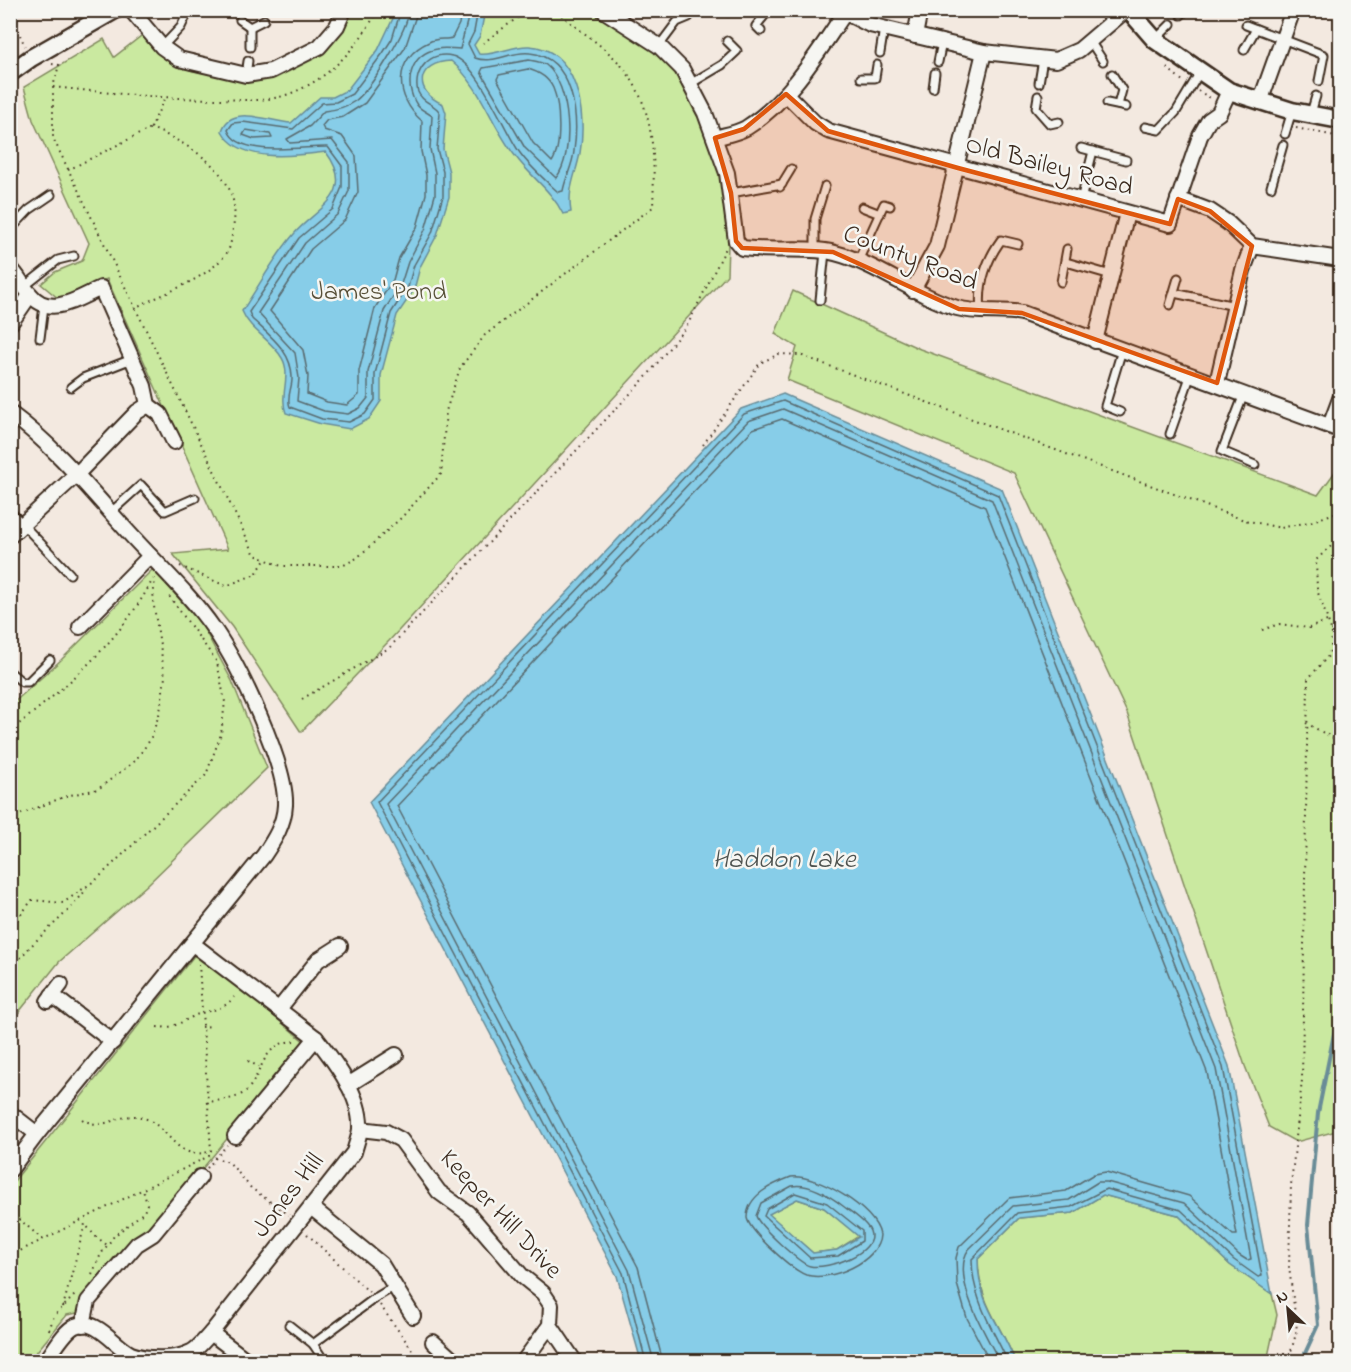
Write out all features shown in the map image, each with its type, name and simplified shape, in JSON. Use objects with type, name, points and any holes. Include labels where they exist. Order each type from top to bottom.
[{"type":"street","points":[[10,73],[31,58],[115,10]]},
{"type":"street","points":[[131,10],[162,47],[179,59],[196,65],[246,75],[271,71],[319,47],[337,26],[344,10]]},
{"type":"street","points":[[603,10],[659,46],[682,69],[715,138],[731,193],[734,228]]},
{"type":"street","points":[[915,36],[920,10]]},
{"type":"street","points":[[715,138],[744,129],[786,94],[805,72],[842,12],[884,28],[915,36],[984,52],[1043,59],[1062,58],[1090,41],[1128,10],[1155,40],[1229,91],[1292,111],[1341,120]]},
{"type":"street","points":[[1260,102],[1293,10]]},
{"type":"street","points":[[913,290],[937,246],[958,168],[984,52]]},
{"type":"street","name":"Old Bailey Road","points":[[786,94],[814,123],[828,130],[958,168],[1170,224],[1200,136],[1209,120],[1219,113],[1229,91]]},
{"type":"street","points":[[1178,199],[1210,211],[1252,246],[1341,259]]},
{"type":"street","points":[[1095,341],[1127,213]]},
{"type":"street","name":"County Road","points":[[734,228],[736,241],[742,248],[820,252],[858,261],[913,290],[959,309],[981,311],[1002,309],[1022,313],[1335,428],[1340,399]]},
{"type":"street","points":[[1217,383],[1243,270],[1252,246]]},
{"type":"street","points":[[10,268],[27,290],[44,306],[57,307],[101,288],[144,386],[148,405],[160,414],[174,442]]},
{"type":"street","points":[[10,324],[27,290]]},
{"type":"street","points":[[10,536],[76,475],[137,412],[148,405]]},
{"type":"street","points":[[10,413],[30,428],[76,475],[154,565],[189,596],[215,630],[237,669],[273,747],[282,773],[285,806],[279,833],[196,949],[112,1042],[10,1170]]},
{"type":"street","points":[[80,627],[154,565]]},
{"type":"street","points":[[279,1009],[318,960],[340,946]]},
{"type":"street","points":[[196,949],[279,1009],[309,1040],[332,1057],[348,1085],[357,1109],[360,1129]]},
{"type":"street","points":[[54,993],[112,1042]]},
{"type":"street","points":[[235,1136],[309,1040]]},
{"type":"street","points":[[348,1085],[396,1055]]},
{"type":"street","points":[[10,1113],[37,1134]]},
{"type":"street","name":"Jones Hill","points":[[83,1325],[93,1326],[131,1353],[145,1357],[174,1357],[192,1352],[211,1333],[354,1152],[360,1129]]},
{"type":"street","name":"Keeper Hill Drive","points":[[360,1129],[386,1132],[402,1140],[439,1191],[468,1214],[522,1276],[543,1293],[551,1305],[550,1324]]},
{"type":"street","points":[[45,1362],[73,1327],[83,1325],[88,1301],[137,1244],[153,1234],[200,1177]]},
{"type":"street","points":[[311,1207],[381,1264],[412,1316]]},
{"type":"street","points":[[153,1234],[164,1245]]},
{"type":"street","points":[[523,1362],[550,1324],[575,1362]]},
{"type":"street","points":[[211,1333],[249,1362]]},
{"type":"street","points":[[433,1342],[455,1362]]},
{"type":"lane","points":[[162,47],[181,27],[189,10]]},
{"type":"lane","points":[[761,31],[756,26],[769,10]]},
{"type":"lane","points":[[659,46],[677,22],[689,17]]},
{"type":"lane","points":[[240,20],[250,27]]},
{"type":"lane","points":[[250,27],[264,20]]},
{"type":"lane","points":[[1155,40],[1171,24]]},
{"type":"lane","points":[[1246,25],[1282,41],[1324,55],[1319,81]]},
{"type":"lane","points":[[250,27],[250,47]]},
{"type":"lane","points":[[880,53],[884,28]]},
{"type":"lane","points":[[1244,50],[1256,29]]},
{"type":"lane","points":[[690,84],[722,65],[737,51],[727,41]]},
{"type":"lane","points":[[1090,41],[1103,61]]},
{"type":"lane","points":[[938,62],[942,42]]},
{"type":"lane","points":[[1039,83],[1043,59]]},
{"type":"lane","points":[[246,75],[248,61]]},
{"type":"lane","points":[[861,78],[875,78],[877,65]]},
{"type":"lane","points":[[1145,127],[1159,130],[1176,112],[1200,72]]},
{"type":"lane","points":[[933,88],[935,73]]},
{"type":"lane","points":[[1112,74],[1122,90],[1118,105]]},
{"type":"lane","points":[[1038,96],[1036,108],[1050,124],[1059,123]]},
{"type":"lane","points":[[1311,115],[1316,96]]},
{"type":"lane","points":[[1107,103],[1126,107]]},
{"type":"lane","points":[[1286,134],[1292,111]]},
{"type":"lane","points":[[1271,187],[1283,145]]},
{"type":"lane","points":[[1081,148],[1126,160]]},
{"type":"lane","points":[[1089,167],[1093,151]]},
{"type":"lane","points":[[731,193],[780,187],[791,169]]},
{"type":"lane","points":[[1081,201],[1085,183]]},
{"type":"lane","points":[[820,300],[820,252],[815,219],[825,186]]},
{"type":"lane","points":[[10,230],[29,210],[51,195]]},
{"type":"lane","points":[[858,261],[884,204],[890,206]]},
{"type":"lane","points":[[862,207],[880,214]]},
{"type":"lane","points":[[981,311],[979,290],[993,251],[1001,240],[1018,244]]},
{"type":"lane","points":[[1061,282],[1067,249]]},
{"type":"lane","points":[[27,290],[58,260],[74,256]]},
{"type":"lane","points":[[1066,262],[1111,275]]},
{"type":"lane","points":[[1170,304],[1178,278]]},
{"type":"lane","points":[[1174,293],[1235,306]]},
{"type":"lane","points":[[40,338],[44,306]]},
{"type":"lane","points":[[1120,412],[1105,406],[1122,350]]},
{"type":"lane","points":[[1341,355],[1341,361]]},
{"type":"lane","points":[[71,387],[83,378],[132,359]]},
{"type":"lane","points":[[1170,434],[1191,374]]},
{"type":"lane","points":[[1244,394],[1222,451],[1255,465]]},
{"type":"lane","points":[[110,513],[141,485],[165,510],[195,498]]},
{"type":"lane","points":[[10,511],[70,573]]},
{"type":"lane","points":[[10,672],[22,682],[28,682],[50,660]]},
{"type":"lane","points":[[313,1344],[395,1286]]},
{"type":"lane","points":[[289,1325],[313,1344],[325,1362]]},
{"type":"path","points":[[483,43],[528,10]]},
{"type":"path","points":[[10,13],[31,58],[59,65],[53,87],[53,138],[255,555],[280,566],[342,566],[357,558],[401,518],[441,474],[446,411],[460,368],[485,334],[653,207],[655,154],[641,92],[619,62],[556,10]]},
{"type":"path","points":[[68,170],[151,128],[164,99]]},
{"type":"path","points":[[134,308],[202,275],[229,250],[235,218],[232,191],[207,157],[186,142],[151,128]]},
{"type":"path","points":[[302,699],[389,648],[648,375],[688,324],[718,268],[734,228]]},
{"type":"path","points":[[703,446],[760,363],[779,354],[800,355],[1244,520],[1281,528],[1341,511]]},
{"type":"path","points":[[1332,632],[1317,590],[1316,560],[1341,538]]},
{"type":"path","points":[[1334,543],[1341,553]]},
{"type":"path","points":[[154,565],[181,566],[226,586],[244,581],[256,574],[265,559]]},
{"type":"path","points":[[154,565],[162,586]]},
{"type":"path","points":[[10,731],[62,690],[111,640],[145,595],[154,565]]},
{"type":"path","points":[[10,819],[66,796],[98,789],[135,761],[150,740],[160,712],[165,677],[153,600],[154,565]]},
{"type":"path","points":[[10,929],[32,900],[63,903],[89,885],[206,775],[221,734],[225,702],[217,662],[168,596]]},
{"type":"path","points":[[1288,1362],[1297,1330],[1289,1267],[1291,1185],[1302,1080],[1308,679],[1329,655],[1332,632],[1341,615]]},
{"type":"path","points":[[1262,630],[1280,624],[1309,628],[1327,621]]},
{"type":"path","points":[[1306,723],[1341,742]]},
{"type":"path","points":[[10,973],[21,956],[73,908],[89,885]]},
{"type":"path","points":[[10,1256],[209,1156],[211,1151],[196,949]]},
{"type":"path","points":[[157,1027],[171,1028],[200,1014],[220,1010],[234,998]]},
{"type":"path","points":[[201,1027],[212,1026]]},
{"type":"path","points":[[206,1103],[240,1096],[253,1083],[259,1067],[284,1041],[309,1040]]},
{"type":"path","points":[[248,1061],[259,1067]]},
{"type":"path","points":[[82,1119],[92,1125],[104,1125],[126,1116],[137,1116],[156,1124],[173,1143],[185,1151],[195,1154],[211,1151]]},
{"type":"path","points":[[200,1177],[235,1136]]},
{"type":"path","points":[[209,1156],[229,1162],[251,1188],[298,1222],[315,1244],[375,1298],[421,1362]]},
{"type":"path","points":[[88,1281],[107,1245],[122,1228],[144,1212],[147,1204],[143,1190]]},
{"type":"path","points":[[10,1211],[43,1240]]},
{"type":"path","points":[[63,1307],[85,1224],[107,1245]]},
{"type":"path","points":[[59,1344],[49,1334],[54,1316],[77,1294]]},
{"type":"path","points":[[10,1358],[13,1362]]},
{"type":"highlighted area","points":[[786,94],[828,131],[958,168],[1170,224],[1178,199],[1210,211],[1252,246],[1217,383],[1022,313],[959,309],[833,252],[742,248],[736,241],[731,193],[715,138],[744,129]]},
{"type":"green space","name":"James' Pond","points":[[350,11],[598,11],[657,48],[679,71],[707,130],[723,182],[729,212],[727,275],[389,641],[301,732],[232,627],[173,554],[228,549],[107,279],[59,299],[41,284],[55,272],[82,261],[89,243],[33,120],[24,87],[104,39],[114,57],[145,33],[190,70],[244,81],[298,63]]},
{"type":"green space","points":[[793,291],[920,349],[1318,495],[1340,465],[1340,1130],[1296,1142],[1269,1127],[1245,1066],[1127,713],[1014,473],[787,380],[797,347],[775,334]]},
{"type":"green space","points":[[153,569],[202,625],[232,681],[267,768],[147,885],[59,962],[11,1022],[11,705],[61,660]]},
{"type":"green space","points":[[197,952],[306,1043],[151,1231],[138,1235],[120,1257],[114,1258],[99,1276],[100,1282],[82,1303],[77,1313],[67,1315],[29,1361],[11,1361],[10,1186]]},
{"type":"green space","points":[[1103,1195],[1178,1215],[1230,1265],[1272,1294],[1277,1315],[1267,1361],[1015,1361],[986,1301],[979,1275],[978,1259],[1019,1218],[1073,1213]]},
{"type":"green space","points":[[797,1199],[824,1208],[859,1236],[837,1250],[813,1253],[768,1214]]},
{"type":"water","name":"James' Pond","points":[[397,10],[485,11],[480,36],[474,45],[479,54],[529,46],[546,50],[559,58],[569,71],[576,86],[582,120],[582,137],[571,189],[571,212],[563,214],[553,198],[507,145],[479,95],[462,72],[451,61],[431,66],[425,72],[423,85],[426,92],[443,104],[446,113],[443,149],[449,172],[449,197],[437,235],[420,267],[414,290],[397,315],[381,375],[381,401],[369,419],[350,429],[321,424],[286,413],[284,399],[286,371],[282,358],[250,324],[242,311],[287,243],[322,208],[336,190],[338,179],[335,167],[326,152],[284,156],[255,153],[241,149],[230,142],[222,131],[226,123],[242,116],[291,123],[320,97],[333,97],[347,90],[378,50]]},
{"type":"water","name":"Haddon Lake","points":[[783,394],[1002,489],[1229,1066],[1272,1294],[1230,1265],[1178,1215],[1103,1195],[1073,1213],[1019,1218],[978,1259],[979,1275],[986,1301],[1015,1361],[641,1361],[617,1276],[369,802],[741,409]],"holes":[[[797,1199],[824,1208],[859,1237],[837,1250],[813,1253],[769,1214]]]},
{"type":"waterway","points":[[1301,1362],[1318,1325],[1308,1225],[1318,1113],[1340,1004]]}]
